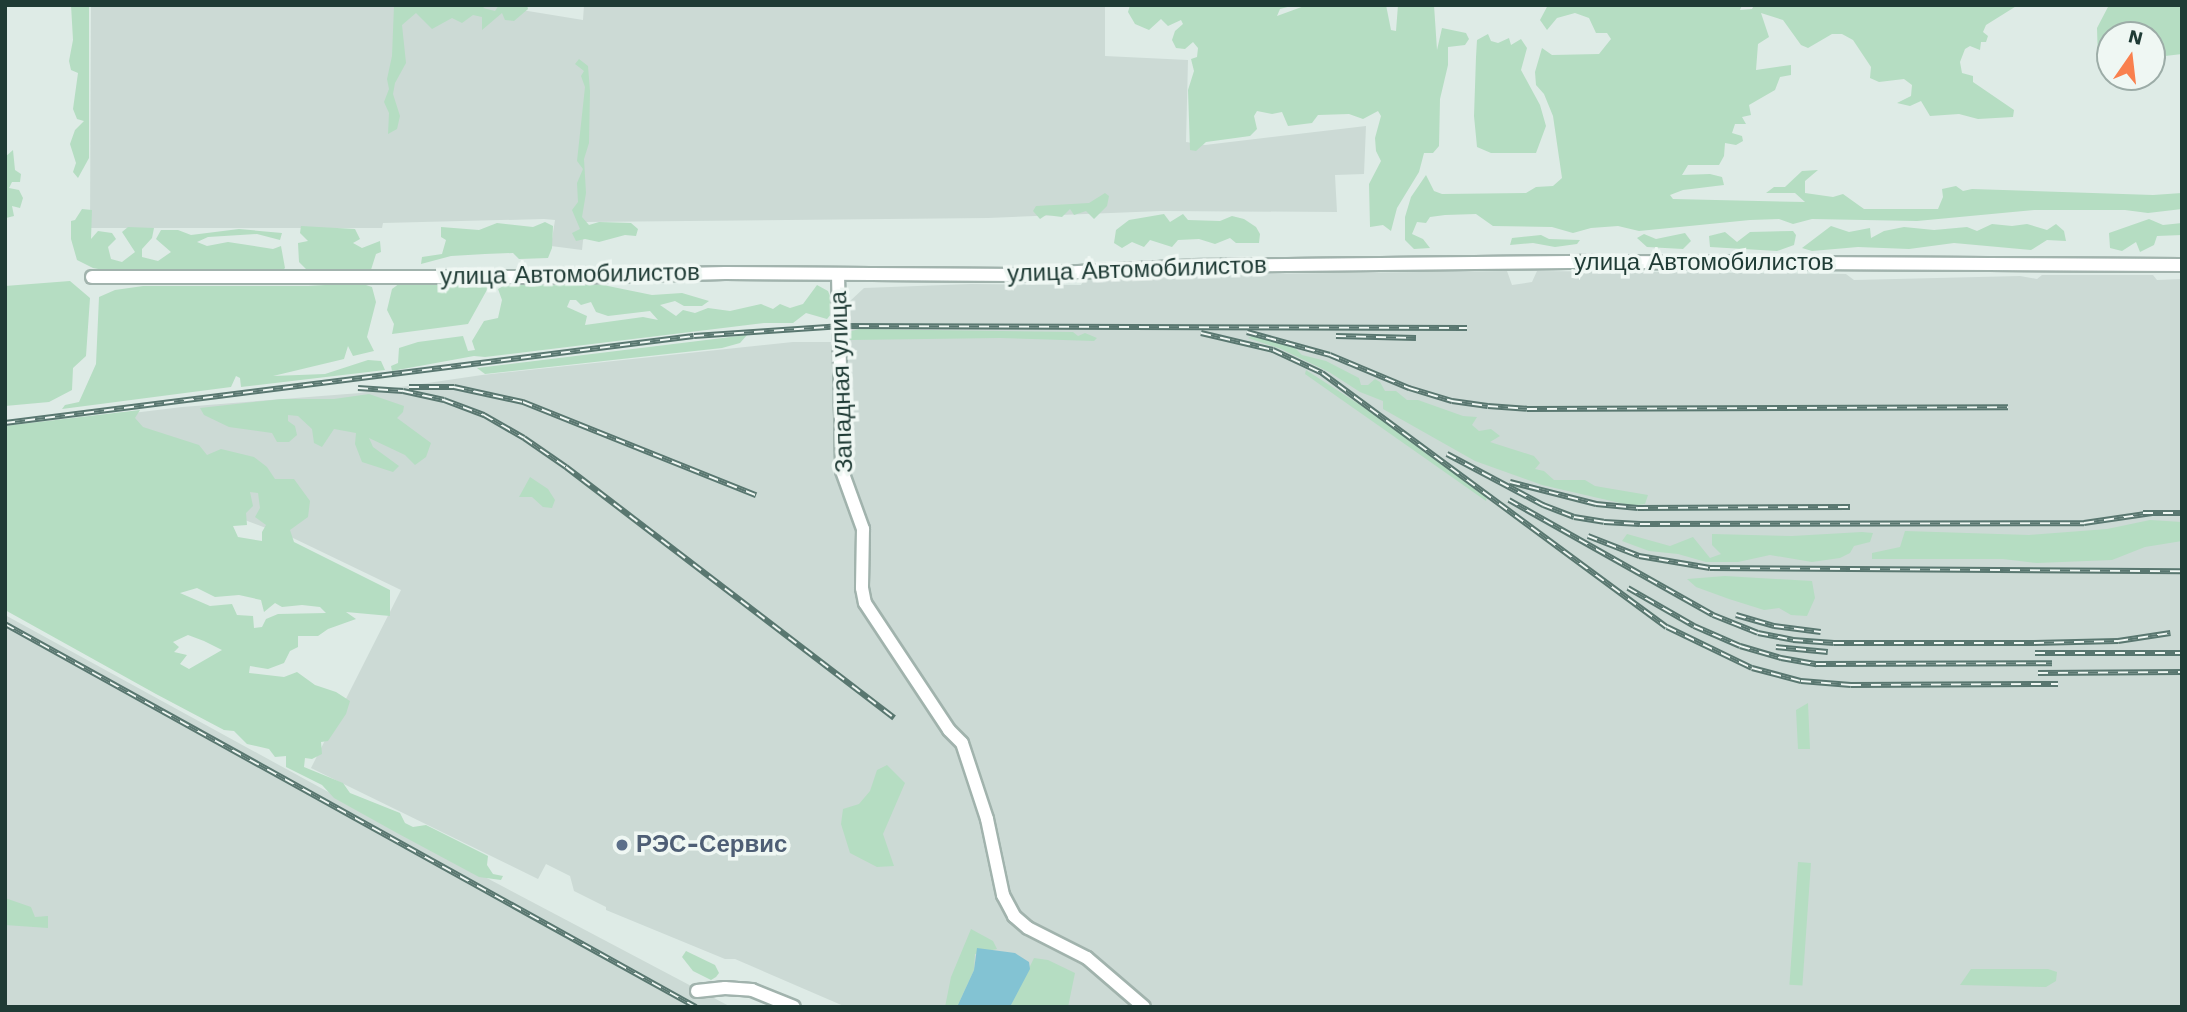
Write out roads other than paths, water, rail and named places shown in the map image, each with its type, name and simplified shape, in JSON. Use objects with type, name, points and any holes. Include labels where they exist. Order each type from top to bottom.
[{"type":"street","name":"улица Автомобилистов","points":[[92,277],[1018,275],[1193,267],[1592,262],[2182,265]]},
{"type":"street","name":"Западная улица","points":[[838,274],[842,471],[863,529],[862,588],[865,604],[949,730],[962,743],[987,819],[1003,895],[1014,916],[1028,928],[1087,958],[1144,1007]]},
{"type":"street","points":[[697,991],[725,988],[752,990],[794,1007]]},
{"type":"water","points":[[977,948],[1015,953],[1029,962],[1030,969],[1010,1007],[957,1007],[974,970]]},
{"type":"railway","points":[[5,423],[694,336],[839,326],[1467,328]]},
{"type":"railway","points":[[1247,332],[1330,355],[1409,388],[1452,401],[1488,406],[1527,409],[2008,407]]},
{"type":"railway","points":[[1201,333],[1273,350],[1322,373],[1667,627],[1752,668],[1801,681],[1851,685],[2058,684]]},
{"type":"railway","points":[[1336,336],[1416,338]]},
{"type":"railway","points":[[409,387],[454,387],[523,402],[756,495]]},
{"type":"railway","points":[[358,388],[403,391],[444,400],[484,415],[524,438],[566,467],[894,718]]},
{"type":"railway","points":[[1447,454],[1543,505],[1574,517],[1604,522],[2084,523],[2152,513]]},
{"type":"railway","points":[[1510,482],[1596,504],[1638,508],[1850,507]]},
{"type":"railway","points":[[1509,500],[1713,615],[1758,633],[1793,640],[1834,643],[2118,641],[2170,633]]},
{"type":"railway","points":[[2143,513],[2182,513]]},
{"type":"railway","points":[[1588,536],[1639,556],[1710,568],[2182,571]]},
{"type":"railway","points":[[1628,588],[1694,626],[1740,646],[1781,658],[1816,664],[2052,663]]},
{"type":"railway","points":[[1736,615],[1774,626],[1821,632]]},
{"type":"railway","points":[[5,624],[696,1007]]},
{"type":"railway","points":[[1776,647],[1828,652]]},
{"type":"railway","points":[[2035,653],[2182,653]]},
{"type":"railway","points":[[2038,673],[2182,672]]},
{"type":"place","name":"РЭС-Сервис","points":[[622,845]]}]
